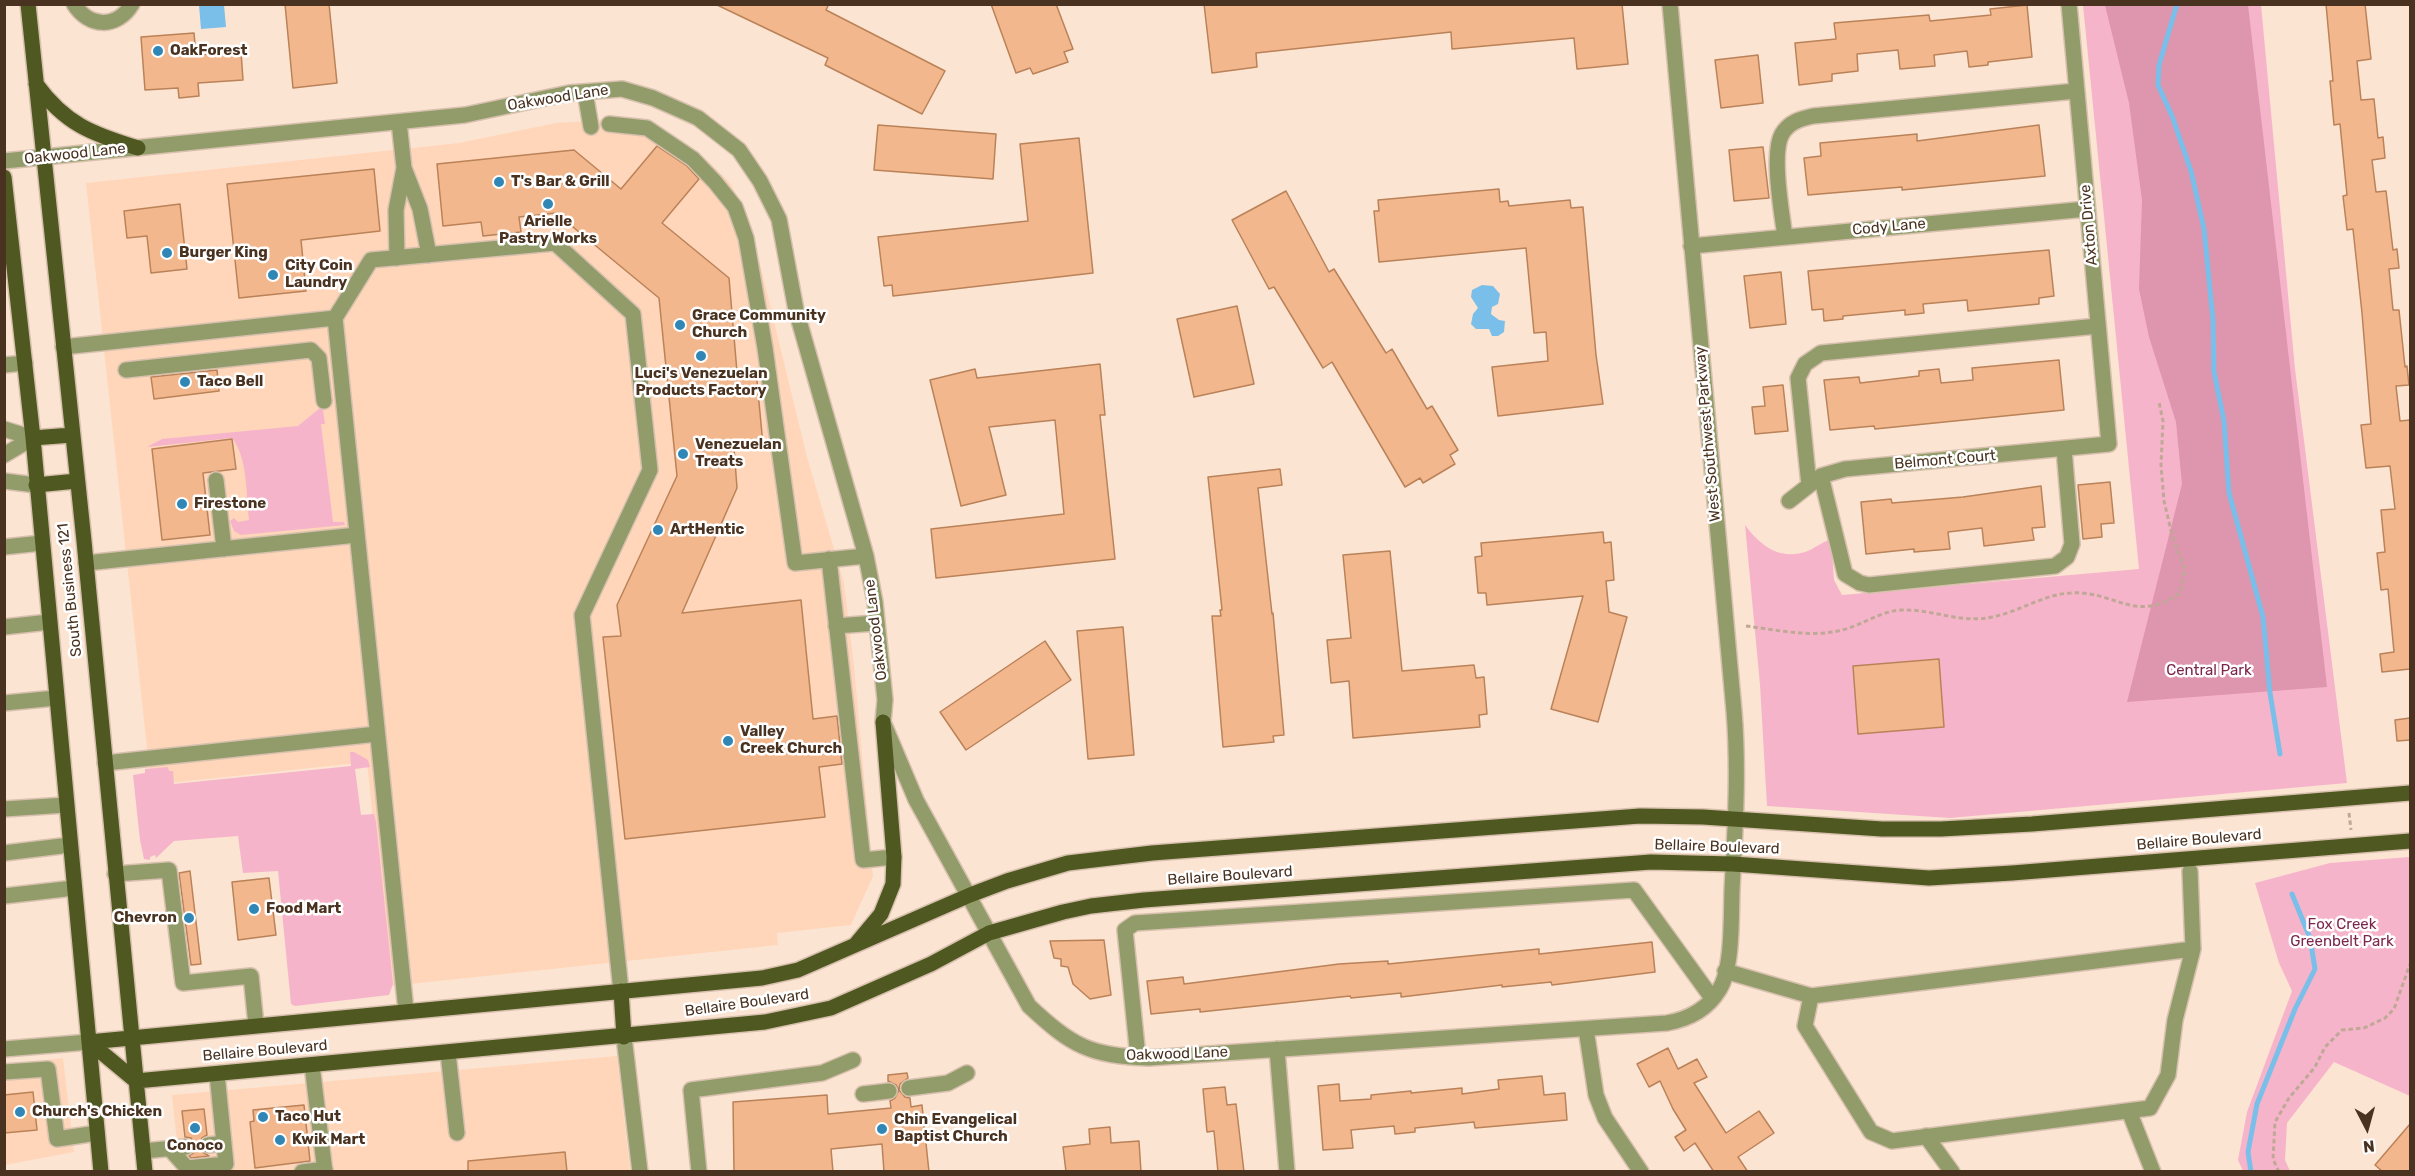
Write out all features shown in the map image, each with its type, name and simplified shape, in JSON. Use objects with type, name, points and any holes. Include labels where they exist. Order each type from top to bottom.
[{"type":"main road","name":"South Business 121","points":[[28,4],[86,563],[145,1172]]},
{"type":"main road","points":[[36,84],[59,112],[79,125],[97,135],[138,148]]},
{"type":"main road","name":"South Business 121","points":[[4,177],[33,438],[100,1172]]},
{"type":"main road","points":[[33,438],[72,435]]},
{"type":"main road","points":[[36,485],[77,482]]},
{"type":"main road","points":[[853,948],[881,914],[893,884],[894,857],[883,722]]},
{"type":"main road","name":"Bellaire Boulevard","points":[[89,1042],[762,978],[798,970],[1007,881],[1068,863],[1152,853],[1599,818],[1671,816],[1882,829],[1941,829],[2410,793]]},
{"type":"main road","name":"Bellaire Boulevard","points":[[136,1081],[765,1022],[831,1008],[931,964],[989,933],[1091,906],[1144,900],[1652,862],[1733,864],[1929,878],[2410,842]]},
{"type":"main road","points":[[621,991],[624,1037]]},
{"type":"main road","points":[[89,1042],[136,1081]]},
{"type":"street","points":[[74,4],[88,19],[107,24],[125,14],[132,4]]},
{"type":"street","name":"West Southwest Parkway","points":[[1670,4],[1736,730],[1733,864]]},
{"type":"street","name":"Axton Drive","points":[[2068,4],[2109,444]]},
{"type":"street","name":"Oakwood Lane","points":[[4,161],[465,115],[531,100],[622,89],[654,98],[698,118],[739,150],[760,181],[779,219],[796,310],[866,556],[875,602],[885,700],[883,722],[916,800],[1029,1006],[1053,1029],[1095,1052],[1138,1057],[1586,1029],[1683,1020],[1697,1014],[1720,990],[1730,946],[1733,864]]},
{"type":"street","points":[[1785,237],[1777,153],[1781,135],[1792,122],[1813,116],[2076,91]]},
{"type":"street","points":[[585,92],[591,127]]},
{"type":"street","points":[[399,122],[404,168],[420,208],[429,255]]},
{"type":"street","points":[[609,124],[647,128],[693,159],[735,207],[746,238],[765,348],[795,563],[866,556]]},
{"type":"street","points":[[397,258],[396,210],[404,168]]},
{"type":"street","name":"Cody Lane","points":[[1691,246],[2087,209]]},
{"type":"street","points":[[406,1011],[335,318],[371,260],[555,243],[633,314],[650,470],[582,615],[621,991]]},
{"type":"street","points":[[63,347],[335,318]]},
{"type":"street","points":[[2064,449],[2072,543],[2067,557],[2055,566],[1869,585],[1860,583],[1845,574],[1815,481],[1798,378],[1805,364],[1821,353],[2098,326]]},
{"type":"street","points":[[126,370],[311,350],[319,358],[324,401]]},
{"type":"street","points":[[4,366],[25,363]]},
{"type":"street","points":[[4,429],[33,438]]},
{"type":"street","points":[[4,455],[33,438]]},
{"type":"street","name":"Belmont Court","points":[[1790,501],[1815,481],[1845,469],[2109,444]]},
{"type":"street","points":[[216,480],[224,549]]},
{"type":"street","points":[[4,481],[36,485]]},
{"type":"street","points":[[86,563],[357,535]]},
{"type":"street","points":[[4,547],[42,543]]},
{"type":"street","points":[[829,559],[863,860],[894,857]]},
{"type":"street","points":[[4,627],[49,622]]},
{"type":"street","points":[[836,626],[876,623]]},
{"type":"street","points":[[4,703],[56,698]]},
{"type":"street","points":[[105,763],[377,734]]},
{"type":"street","points":[[4,809],[66,805]]},
{"type":"street","points":[[4,853],[70,845]]},
{"type":"street","points":[[115,874],[169,870],[183,982],[251,976],[256,1025]]},
{"type":"street","points":[[1811,996],[1805,1026],[1871,1132],[1892,1141],[2150,1108],[2169,1075],[2175,1020],[2193,949],[2190,871]]},
{"type":"street","points":[[4,896],[74,888]]},
{"type":"street","points":[[1138,1057],[1125,930],[1135,922],[1634,890],[1712,998]]},
{"type":"street","points":[[1725,971],[1811,996],[2193,949]]},
{"type":"street","points":[[1586,1029],[1596,1095],[1605,1118],[1641,1172]]},
{"type":"street","points":[[624,1037],[640,1172]]},
{"type":"street","name":"Bellaire Boulevard","points":[[4,1049],[89,1042]]},
{"type":"street","points":[[1277,1049],[1287,1172]]},
{"type":"street","points":[[448,1053],[457,1133]]},
{"type":"street","points":[[699,1172],[691,1090],[822,1073],[852,1060]]},
{"type":"street","points":[[302,1172],[325,1170],[312,1065]]},
{"type":"street","points":[[4,1072],[48,1069],[57,1139],[97,1133]]},
{"type":"street","points":[[909,1088],[948,1083],[967,1073]]},
{"type":"street","points":[[143,1151],[178,1148],[188,1168],[226,1164],[217,1074]]},
{"type":"street","points":[[863,1094],[889,1091]]},
{"type":"street","points":[[2129,1111],[2153,1172]]},
{"type":"street","points":[[1926,1136],[1952,1172]]},
{"type":"street","points":[[208,1145],[224,1143]]},
{"type":"path","points":[[2348,798],[2352,846]]},
{"type":"path","points":[[2279,1172],[2273,1159],[2275,1122],[2289,1098],[2315,1067],[2325,1047],[2342,1030],[2364,1028],[2385,1018],[2394,1009],[2410,964]]},
{"type":"shaded area","points":[[619,119],[653,127],[679,139],[707,160],[730,183],[749,219],[807,457],[844,583],[873,876],[851,925],[777,933],[778,945],[391,986],[367,762],[151,785],[86,183],[459,143],[556,123]]},
{"type":"shaded area","points":[[617,1056],[630,1171],[180,1171],[172,1095]]},
{"type":"shaded area","points":[[63,1058],[74,1152],[5,1165],[5,1065]]},
{"type":"green space","name":"Central Park","points":[[2083,5],[2261,5],[2295,369],[2347,783],[1950,818],[1767,806],[1760,685],[1745,525],[1770,549],[1786,554],[1805,552],[1831,539],[1834,580],[1842,595],[2139,569]]},
{"type":"green space","points":[[2105,5],[2248,5],[2327,687],[2127,702],[2182,484],[2176,422],[2149,337],[2139,289],[2142,200],[2129,103]]},
{"type":"green space","points":[[320,408],[323,410],[325,424],[321,424],[333,522],[344,522],[345,525],[241,535],[234,531],[230,521],[234,518],[238,522],[249,520],[247,488],[241,456],[232,438],[147,447],[162,439],[298,426]]},
{"type":"green space","points":[[350,752],[368,760],[370,767],[355,769],[361,815],[374,814],[376,822],[393,984],[389,995],[295,1006],[291,1004],[278,871],[243,873],[238,836],[174,841],[156,858],[155,855],[150,857],[150,860],[144,859],[133,775],[145,773],[145,769],[168,767],[169,771],[173,771],[174,784],[351,766]]},
{"type":"green space","name":"Fox Creek Greenbelt Park","points":[[2410,857],[2410,1096],[2334,1062],[2287,1123],[2285,1160],[2290,1171],[2243,1171],[2238,1160],[2247,1112],[2292,991],[2279,963],[2255,883],[2330,863]]},
{"type":"water","points":[[199,5],[224,5],[226,27],[201,29]]},
{"type":"water","points":[[1482,285],[1493,286],[1500,294],[1498,304],[1492,307],[1491,314],[1505,321],[1504,332],[1498,336],[1492,336],[1489,329],[1476,329],[1471,324],[1473,314],[1478,308],[1471,297],[1472,290]]},
{"type":"building","points":[[285,4],[329,4],[337,83],[293,88]]},
{"type":"building","points":[[715,4],[829,4],[826,10],[945,71],[922,114],[825,65],[828,58]]},
{"type":"building","points":[[991,4],[1056,4],[1073,49],[1064,52],[1068,62],[1033,74],[1030,68],[1016,73]]},
{"type":"building","points":[[1204,4],[1622,4],[1628,64],[1577,69],[1574,38],[1452,49],[1451,32],[1256,53],[1257,67],[1212,73]]},
{"type":"building","points":[[2326,4],[2365,4],[2371,59],[2357,61],[2361,100],[2374,99],[2378,138],[2383,137],[2385,158],[2372,160],[2376,192],[2386,191],[2393,250],[2397,249],[2399,268],[2389,269],[2393,310],[2399,310],[2409,385],[2396,386],[2400,421],[2410,420],[2410,669],[2382,672],[2380,654],[2394,652],[2388,589],[2381,590],[2377,553],[2385,552],[2381,510],[2395,509],[2390,466],[2366,468],[2361,425],[2371,424],[2362,313],[2353,229],[2347,230],[2343,196],[2347,195],[2340,124],[2334,125],[2330,81],[2333,81]]},
{"type":"building","points":[[2027,5],[2032,57],[1988,62],[1988,65],[1969,67],[1967,51],[1934,55],[1935,66],[1900,69],[1898,50],[1857,54],[1858,71],[1832,74],[1832,81],[1799,85],[1795,43],[1836,39],[1834,23],[1929,15],[1930,21],[1991,15],[1990,9]]},
{"type":"building","points":[[194,33],[196,55],[241,52],[243,80],[198,83],[199,96],[179,98],[178,88],[145,90],[141,37]]},
{"type":"building","points":[[1758,55],[1763,103],[1721,108],[1715,60]]},
{"type":"building","points":[[878,125],[996,134],[993,179],[874,170]]},
{"type":"building","points":[[2039,125],[2045,176],[1902,190],[1902,187],[1808,195],[1804,158],[1821,156],[1820,143],[1917,134],[1917,141]]},
{"type":"building","points":[[1079,138],[1093,273],[893,296],[892,285],[884,286],[878,237],[1028,221],[1020,144]]},
{"type":"building","points":[[657,146],[687,166],[699,179],[662,223],[729,278],[737,372],[756,370],[763,445],[734,448],[737,488],[682,613],[801,600],[813,719],[837,716],[842,764],[819,767],[825,817],[625,839],[603,637],[621,636],[617,605],[677,476],[659,298],[556,213],[519,217],[521,232],[483,236],[481,222],[443,226],[437,164],[574,150],[621,189]]},
{"type":"building","points":[[1763,147],[1769,198],[1734,201],[1729,150]]},
{"type":"building","points":[[374,169],[380,231],[301,240],[306,291],[239,298],[227,184]]},
{"type":"building","points":[[1499,189],[1500,202],[1508,201],[1509,206],[1570,200],[1571,208],[1583,207],[1596,355],[1603,404],[1498,416],[1492,367],[1548,361],[1546,332],[1534,333],[1526,248],[1379,262],[1374,211],[1379,211],[1378,200]]},
{"type":"building","points":[[1286,191],[1329,272],[1334,269],[1386,353],[1392,349],[1427,409],[1432,406],[1458,450],[1450,455],[1455,464],[1423,483],[1420,478],[1405,487],[1332,362],[1323,368],[1274,287],[1269,289],[1232,220]]},
{"type":"building","name":"Burger King","points":[[180,204],[187,269],[151,273],[147,236],[127,238],[124,211]]},
{"type":"building","points":[[2049,250],[2054,296],[2039,298],[2039,304],[1968,311],[1967,300],[1923,304],[1924,313],[1905,315],[1905,310],[1843,316],[1843,319],[1824,321],[1823,309],[1812,310],[1808,271]]},
{"type":"building","points":[[1781,272],[1786,324],[1750,328],[1744,276]]},
{"type":"building","points":[[1237,306],[1254,384],[1194,397],[1177,319]]},
{"type":"building","points":[[2059,360],[2064,410],[1875,429],[1874,426],[1830,430],[1824,380],[1859,377],[1860,383],[1919,376],[1919,371],[1939,369],[1941,383],[1973,380],[1972,368]]},
{"type":"building","points":[[1100,364],[1105,415],[1100,415],[1115,559],[936,578],[931,529],[1064,514],[1055,420],[989,427],[1006,495],[961,506],[930,380],[975,369],[977,378]]},
{"type":"building","name":"Taco Bell","points":[[217,370],[219,391],[154,399],[151,377]]},
{"type":"building","points":[[1783,385],[1788,431],[1755,434],[1752,407],[1765,406],[1763,387]]},
{"type":"building","name":"Firestone","points":[[232,439],[236,469],[203,473],[210,535],[162,540],[152,449]]},
{"type":"building","points":[[1280,469],[1282,485],[1258,488],[1273,613],[1284,735],[1273,736],[1274,742],[1223,747],[1212,616],[1221,616],[1220,610],[1222,610],[1208,477]]},
{"type":"building","points":[[2110,482],[2114,523],[2101,524],[2102,537],[2083,539],[2078,485]]},
{"type":"building","points":[[2041,486],[2045,527],[2032,528],[2034,540],[1984,546],[1982,528],[1948,532],[1950,549],[1914,552],[1914,549],[1866,554],[1861,502],[1891,499],[1892,503],[1963,497]]},
{"type":"building","points":[[1603,532],[1604,543],[1611,542],[1614,580],[1606,581],[1609,612],[1627,617],[1598,722],[1551,709],[1583,596],[1487,605],[1486,593],[1478,593],[1475,557],[1482,556],[1481,543]]},
{"type":"building","points":[[1390,551],[1402,671],[1474,665],[1476,678],[1484,677],[1487,714],[1479,715],[1480,727],[1353,738],[1349,681],[1331,683],[1327,640],[1351,638],[1343,555]]},
{"type":"building","points":[[1123,627],[1134,755],[1088,759],[1077,631]]},
{"type":"building","points":[[1045,641],[1071,680],[966,750],[940,712]]},
{"type":"building","points":[[1939,659],[1944,727],[1858,734],[1853,666]]},
{"type":"building","points":[[2410,718],[2410,740],[2397,741],[2395,720]]},
{"type":"building","name":"Chevron","points":[[190,871],[201,964],[191,965],[179,873]]},
{"type":"building","name":"Food Mart","points":[[269,878],[276,935],[238,940],[232,882]]},
{"type":"building","points":[[1104,940],[1111,995],[1090,999],[1073,984],[1068,967],[1061,966],[1061,959],[1054,958],[1050,941]]},
{"type":"building","points":[[1652,942],[1655,972],[1552,985],[1551,982],[1502,987],[1502,985],[1401,997],[1401,993],[1351,998],[1350,996],[1200,1012],[1200,1009],[1151,1014],[1147,981],[1183,977],[1184,984],[1339,964],[1388,961],[1388,964],[1539,949],[1539,954]]},
{"type":"building","points":[[1668,1048],[1678,1069],[1697,1059],[1707,1077],[1694,1083],[1726,1133],[1759,1111],[1774,1133],[1738,1157],[1748,1172],[1714,1172],[1695,1143],[1684,1151],[1675,1137],[1686,1130],[1660,1081],[1649,1087],[1637,1064]]},
{"type":"building","points":[[907,1073],[908,1078],[900,1084],[899,1090],[896,1085],[888,1081],[888,1075]]},
{"type":"building","points":[[1542,1076],[1544,1095],[1565,1093],[1567,1120],[1475,1128],[1474,1122],[1415,1128],[1415,1132],[1395,1134],[1394,1126],[1351,1130],[1353,1148],[1323,1150],[1318,1086],[1339,1084],[1340,1101],[1371,1099],[1371,1095],[1462,1088],[1462,1094],[1499,1089],[1498,1080]]},
{"type":"building","points":[[1225,1087],[1227,1105],[1236,1104],[1244,1172],[1218,1172],[1214,1131],[1207,1132],[1203,1089]]},
{"type":"building","points":[[899,1090],[905,1097],[910,1098],[911,1107],[922,1105],[929,1172],[884,1172],[882,1144],[831,1149],[833,1172],[734,1172],[733,1102],[827,1095],[828,1114],[891,1108],[890,1101],[895,1098]]},
{"type":"building","name":"Church's Chicken","points":[[33,1092],[37,1130],[4,1133],[4,1095]]},
{"type":"building","name":"Kwik Mart","points":[[304,1105],[310,1161],[255,1168],[250,1122],[254,1121],[253,1110]]},
{"type":"building","name":"Conoco","points":[[204,1109],[207,1135],[202,1138],[198,1146],[209,1156],[191,1158],[189,1156],[195,1152],[196,1146],[191,1138],[185,1137],[182,1111]]},
{"type":"building","points":[[2410,1124],[2410,1172],[2383,1172],[2375,1165]]},
{"type":"building","points":[[1110,1127],[1111,1143],[1139,1141],[1141,1172],[1066,1172],[1063,1147],[1090,1144],[1089,1129]]},
{"type":"building","points":[[565,1152],[567,1172],[468,1172],[468,1161]]},
{"type":"waterway","points":[[2177,4],[2159,65],[2158,85],[2172,116],[2191,171],[2204,229],[2213,320],[2214,372],[2224,421],[2229,493],[2263,617],[2270,693],[2280,754]]},
{"type":"waterway","points":[[2251,1172],[2248,1152],[2257,1104],[2295,1009],[2315,969],[2310,938],[2292,894]]},
{"type":"place","name":"OakForest","points":[[158,51]]},
{"type":"place","name":"T's Bar & Grill","points":[[499,182]]},
{"type":"place","name":"Arielle Pastry Works","points":[[548,204]]},
{"type":"place","name":"Burger King","points":[[167,253]]},
{"type":"place","name":"City Coin Laundry","points":[[273,275]]},
{"type":"place","name":"Grace Community Church","points":[[680,325]]},
{"type":"place","name":"Luci's Venezuelan Products Factory","points":[[701,356]]},
{"type":"place","name":"Taco Bell","points":[[185,382]]},
{"type":"place","name":"Venezuelan Treats","points":[[683,454]]},
{"type":"place","name":"Firestone","points":[[182,504]]},
{"type":"place","name":"ArtHentic","points":[[658,530]]},
{"type":"place","name":"Valley Creek Church","points":[[728,741]]},
{"type":"place","name":"Food Mart","points":[[254,909]]},
{"type":"place","name":"Chevron","points":[[189,918]]},
{"type":"place","name":"Church's Chicken","points":[[20,1112]]},
{"type":"place","name":"Taco Hut","points":[[263,1117]]},
{"type":"place","name":"Conoco","points":[[195,1128]]},
{"type":"place","name":"Chin Evangelical Baptist Church","points":[[882,1129]]},
{"type":"place","name":"Kwik Mart","points":[[280,1140]]}]
